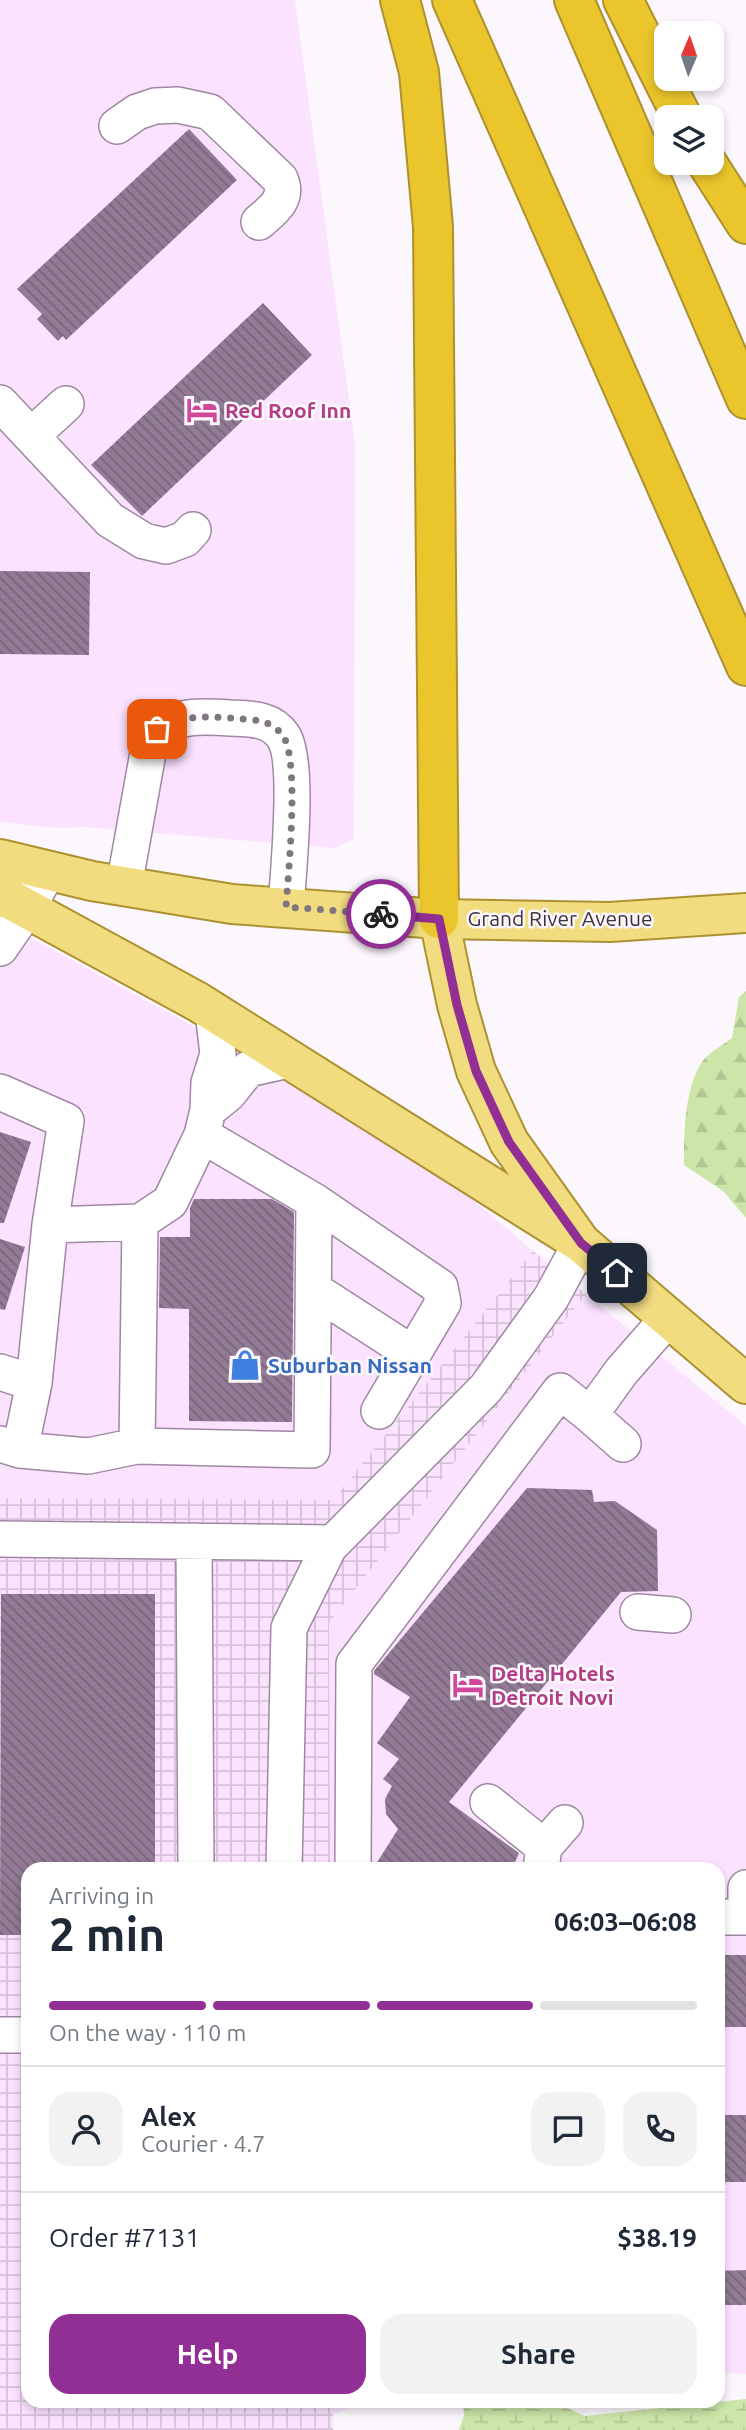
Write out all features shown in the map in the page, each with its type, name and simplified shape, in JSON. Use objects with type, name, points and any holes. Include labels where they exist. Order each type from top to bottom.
[{"type":"highway","points":[[400,0],[419,72],[433,227],[439,919]]},
{"type":"highway","points":[[452,0],[746,666]]},
{"type":"highway","points":[[574,0],[746,400]]},
{"type":"highway","points":[[623,0],[676,105]]},
{"type":"highway","points":[[715,175],[746,224]]},
{"type":"main road","name":"Grand River Avenue","points":[[0,859],[124,886],[232,904],[439,919],[610,922],[745,913]]},
{"type":"main road","points":[[14,901],[213,1012],[581,1243],[746,1384]]},
{"type":"main road","points":[[439,919],[457,1005],[476,1071],[509,1142],[581,1243]]},
{"type":"lane","points":[[117,127],[137,112],[155,106],[178,105],[210,112],[280,179],[284,188],[280,203],[259,222]]},
{"type":"lane","points":[[0,403],[110,520],[144,541],[166,546],[185,539],[193,530]]},
{"type":"lane","points":[[32,436],[66,404]]},
{"type":"lane","points":[[124,886],[148,753],[157,729],[174,719],[212,717],[264,720],[284,737],[290,761],[292,811],[286,907]]},
{"type":"lane","points":[[0,948],[14,901],[48,871]]},
{"type":"lane","points":[[205,1123],[208,1083],[218,1054],[213,1012]]},
{"type":"lane","points":[[50,1225],[140,1222],[170,1202],[205,1123],[248,1069],[289,1060]]},
{"type":"lane","points":[[0,1092],[66,1121],[50,1225],[34,1383],[10,1447],[88,1456],[137,1446],[312,1450],[314,1201]]},
{"type":"lane","points":[[205,1123],[440,1287],[443,1303],[379,1411]]},
{"type":"lane","points":[[137,1446],[140,1222]]},
{"type":"lane","points":[[284,1862],[289,1628],[329,1547],[486,1388],[551,1298],[581,1243]]},
{"type":"lane","points":[[314,1290],[412,1354]]},
{"type":"lane","points":[[590,1415],[621,1372],[669,1317]]},
{"type":"lane","points":[[0,1371],[34,1383]]},
{"type":"lane","points":[[354,1862],[354,1664],[560,1391],[623,1444]]},
{"type":"lane","points":[[0,1539],[333,1543]]},
{"type":"lane","points":[[194,1541],[196,1862]]},
{"type":"lane","points":[[638,1612],[673,1615]]},
{"type":"lane","points":[[488,1802],[550,1847]]},
{"type":"lane","points":[[725,1917],[746,1917],[746,1888]]},
{"type":"lane","points":[[0,2035],[21,2035]]},
{"type":"shaded area","points":[[0,0],[295,0],[355,444],[354,839],[334,848],[0,822]]},
{"type":"shaded area","points":[[0,921],[316,1093],[438,1170],[533,1251],[333,1500],[0,1498]]},
{"type":"shaded area","points":[[533,1251],[586,1294],[329,1623],[330,1862],[21,1862],[21,2408],[333,2408],[333,2430],[0,2430],[0,1498],[333,1500]]},
{"type":"shaded area","points":[[586,1294],[746,1426],[746,2374],[725,2373],[725,1862],[330,1862],[329,1623]]},
{"type":"shaded area","points":[[333,2408],[349,2408],[333,2414]]},
{"type":"green space","points":[[746,991],[746,1218],[723,1191],[684,1165],[684,1139],[688,1098],[696,1073],[712,1052],[732,1038],[739,997]]},
{"type":"green space","points":[[746,2399],[746,2430],[459,2430],[464,2408],[567,2408],[585,2416],[661,2408],[725,2408],[725,2401]]},
{"type":"building","points":[[189,129],[237,180],[66,340],[63,336],[58,341],[37,319],[42,314],[17,289]]},
{"type":"building","name":"Red Roof Inn","points":[[263,303],[312,355],[142,516],[91,465]]},
{"type":"building","points":[[0,571],[90,572],[89,655],[0,654]]},
{"type":"building","points":[[0,1132],[31,1142],[4,1223],[0,1223]]},
{"type":"building","name":"Suburban Nissan","points":[[194,1199],[272,1199],[294,1212],[292,1422],[189,1421],[189,1309],[159,1308],[160,1237],[190,1237],[190,1208]]},
{"type":"building","points":[[0,1239],[25,1247],[5,1310],[0,1309]]},
{"type":"building","name":"Delta Hotels Detroit Novi","points":[[527,1488],[592,1490],[594,1502],[615,1501],[657,1530],[658,1591],[621,1592],[449,1802],[519,1853],[515,1862],[377,1862],[398,1829],[386,1814],[385,1799],[392,1786],[383,1779],[399,1759],[377,1743],[410,1697],[374,1674]]},
{"type":"building","points":[[1,1594],[155,1594],[155,1862],[21,1862],[21,1935],[0,1935]]},
{"type":"building","points":[[725,1955],[746,1955],[746,2027],[725,2027]]},
{"type":"building","points":[[725,2115],[746,2115],[746,2182],[725,2182]]},
{"type":"building","points":[[746,2270],[746,2305],[725,2305],[725,2271]]},
{"type":"way so far","points":[[157,729],[174,719],[212,717],[264,720],[284,737],[290,761],[292,811],[286,907],[381,914]]},
{"type":"place","name":"Red Roof Inn","points":[[202,410]]},
{"type":"place","name":"Suburban Nissan","points":[[245,1365]]},
{"type":"place","name":"Delta Hotels Detroit Novi","points":[[468,1685]]},
{"type":"route","points":[[381,914],[439,919],[457,1005],[476,1071],[509,1142],[581,1243],[617,1273]]}]
